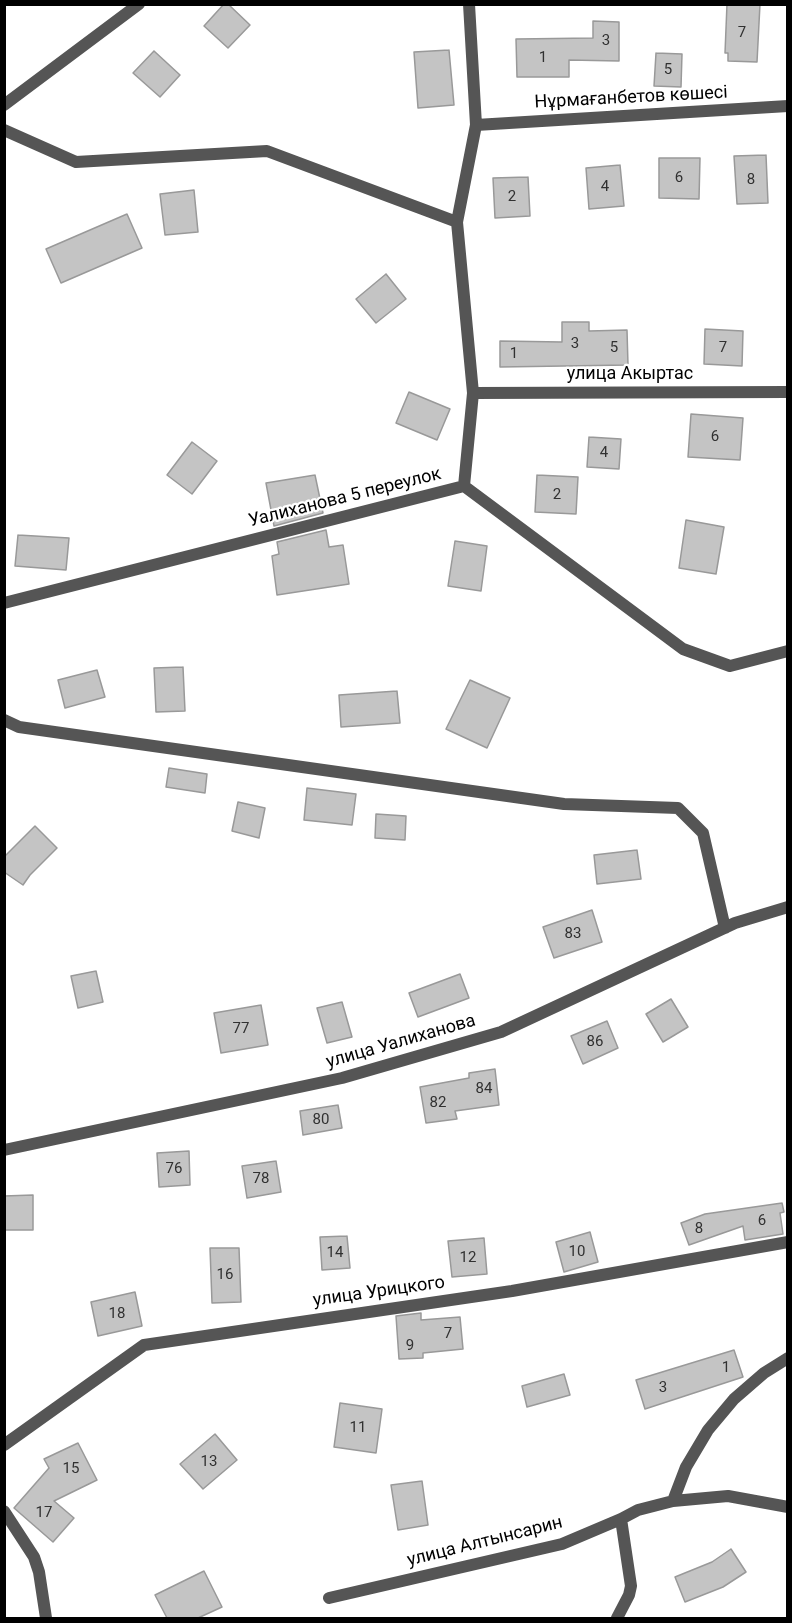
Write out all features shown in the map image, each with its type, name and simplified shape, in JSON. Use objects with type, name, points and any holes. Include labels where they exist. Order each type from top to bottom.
[{"type":"street","points":[[4,105],[139,4]]},
{"type":"street","points":[[464,486],[473,393],[457,222],[476,125],[469,4]]},
{"type":"street","name":"Нұрмағанбетов көшесі","points":[[476,125],[788,106]]},
{"type":"street","points":[[4,130],[76,162],[267,151],[457,222]]},
{"type":"street","name":"улица Акыртас","points":[[473,393],[788,392]]},
{"type":"street","name":"Уалиханова 5 переулок","points":[[4,603],[464,486],[683,649],[730,666],[788,651]]},
{"type":"street","points":[[4,720],[19,727],[31,729],[564,804],[678,808],[703,833],[725,928]]},
{"type":"street","name":"улица Уалиханова","points":[[4,1150],[342,1078],[501,1032],[725,928],[788,907]]},
{"type":"street","name":"улица Урицкого","points":[[4,1445],[144,1345],[512,1291],[788,1242]]},
{"type":"street","points":[[673,1501],[686,1467],[708,1430],[734,1399],[764,1373],[788,1358]]},
{"type":"street","name":"улица Алтынсарин","points":[[329,1598],[562,1544],[638,1510],[673,1501],[728,1496],[788,1507]]},
{"type":"street","points":[[4,1511],[34,1557],[39,1572],[46,1618]]},
{"type":"street","points":[[617,1618],[630,1595],[631,1586],[621,1519]]},
{"type":"building","points":[[224,4],[228,4],[250,25],[228,48],[204,26]]},
{"type":"building","points":[[727,4],[760,4],[757,62],[728,61],[728,53],[725,53]]},
{"type":"building","points":[[593,21],[619,22],[619,61],[569,60],[569,77],[517,77],[516,39],[593,38]]},
{"type":"building","points":[[449,50],[454,105],[418,108],[414,52]]},
{"type":"building","points":[[154,51],[180,75],[160,97],[133,73]]},
{"type":"building","points":[[656,53],[682,54],[681,87],[654,86]]},
{"type":"building","points":[[766,155],[768,203],[737,204],[734,156]]},
{"type":"building","points":[[659,158],[700,158],[699,199],[659,198]]},
{"type":"building","points":[[620,165],[624,206],[589,209],[586,168]]},
{"type":"building","points":[[528,177],[530,216],[495,218],[493,178]]},
{"type":"building","points":[[194,190],[198,232],[165,235],[160,194]]},
{"type":"building","points":[[127,214],[142,248],[61,283],[46,249]]},
{"type":"building","points":[[386,274],[406,299],[376,323],[356,299]]},
{"type":"building","points":[[562,322],[589,322],[589,331],[627,330],[628,365],[500,367],[500,341],[562,342]]},
{"type":"building","points":[[705,329],[743,331],[742,366],[704,364]]},
{"type":"building","points":[[409,392],[450,409],[437,440],[396,423]]},
{"type":"building","points":[[691,414],[743,418],[740,460],[688,457]]},
{"type":"building","points":[[589,437],[621,439],[619,469],[587,467]]},
{"type":"building","points":[[192,442],[217,461],[192,494],[167,475]]},
{"type":"building","points":[[315,475],[323,513],[274,526],[266,483]]},
{"type":"building","points":[[537,475],[578,477],[576,514],[535,512]]},
{"type":"building","points":[[686,520],[724,527],[716,574],[679,568]]},
{"type":"building","points":[[326,530],[329,547],[343,545],[349,584],[277,595],[272,556],[279,554],[277,542]]},
{"type":"building","points":[[18,535],[69,538],[66,570],[15,566]]},
{"type":"building","points":[[455,541],[487,546],[481,591],[448,586]]},
{"type":"building","points":[[183,667],[185,711],[156,712],[154,668]]},
{"type":"building","points":[[97,670],[105,697],[65,708],[58,680]]},
{"type":"building","points":[[470,680],[510,698],[487,748],[446,729]]},
{"type":"building","points":[[397,691],[400,723],[341,727],[339,695]]},
{"type":"building","points":[[169,768],[207,774],[205,793],[166,787]]},
{"type":"building","points":[[307,788],[356,794],[352,825],[304,820]]},
{"type":"building","points":[[238,802],[265,808],[259,838],[232,831]]},
{"type":"building","points":[[376,814],[406,816],[405,840],[375,838]]},
{"type":"building","points":[[35,826],[57,848],[23,885],[4,872],[4,857]]},
{"type":"building","points":[[637,850],[641,879],[597,884],[594,855]]},
{"type":"building","points":[[592,910],[602,942],[554,958],[543,927]]},
{"type":"building","points":[[96,971],[103,1002],[78,1008],[71,976]]},
{"type":"building","points":[[460,974],[469,998],[418,1017],[409,993]]},
{"type":"building","points":[[671,999],[688,1027],[663,1042],[646,1014]]},
{"type":"building","points":[[342,1002],[352,1037],[327,1043],[317,1008]]},
{"type":"building","points":[[261,1005],[268,1045],[221,1053],[214,1013]]},
{"type":"building","points":[[607,1021],[618,1048],[583,1064],[571,1036]]},
{"type":"building","points":[[495,1069],[499,1105],[455,1111],[457,1119],[426,1123],[420,1087],[469,1078],[469,1073]]},
{"type":"building","points":[[338,1105],[342,1128],[303,1135],[300,1111]]},
{"type":"building","points":[[189,1151],[190,1185],[159,1187],[157,1153]]},
{"type":"building","points":[[276,1161],[281,1192],[247,1198],[242,1166]]},
{"type":"building","points":[[33,1195],[33,1230],[4,1230],[4,1196]]},
{"type":"building","points":[[782,1203],[784,1212],[780,1213],[783,1234],[745,1240],[743,1226],[689,1245],[681,1223],[705,1214]]},
{"type":"building","points":[[590,1232],[598,1262],[564,1272],[556,1242]]},
{"type":"building","points":[[347,1236],[350,1268],[322,1270],[320,1237]]},
{"type":"building","points":[[484,1238],[487,1274],[452,1277],[448,1241]]},
{"type":"building","points":[[210,1248],[239,1248],[241,1302],[212,1303]]},
{"type":"building","points":[[135,1292],[142,1326],[98,1336],[91,1302]]},
{"type":"building","points":[[421,1313],[421,1320],[460,1317],[463,1349],[423,1353],[423,1358],[399,1359],[396,1316]]},
{"type":"building","points":[[734,1350],[743,1377],[645,1409],[636,1380]]},
{"type":"building","points":[[564,1374],[570,1395],[527,1407],[522,1386]]},
{"type":"building","points":[[340,1403],[382,1409],[376,1453],[334,1447]]},
{"type":"building","points":[[215,1434],[237,1460],[203,1489],[180,1464]]},
{"type":"building","points":[[78,1443],[97,1480],[54,1501],[74,1518],[53,1542],[14,1508],[49,1468],[44,1459]]},
{"type":"building","points":[[422,1481],[428,1525],[398,1530],[391,1485]]},
{"type":"building","points":[[731,1549],[746,1572],[723,1587],[685,1602],[675,1577],[712,1562]]},
{"type":"building","points":[[204,1571],[222,1607],[198,1618],[167,1618],[155,1595]]}]
